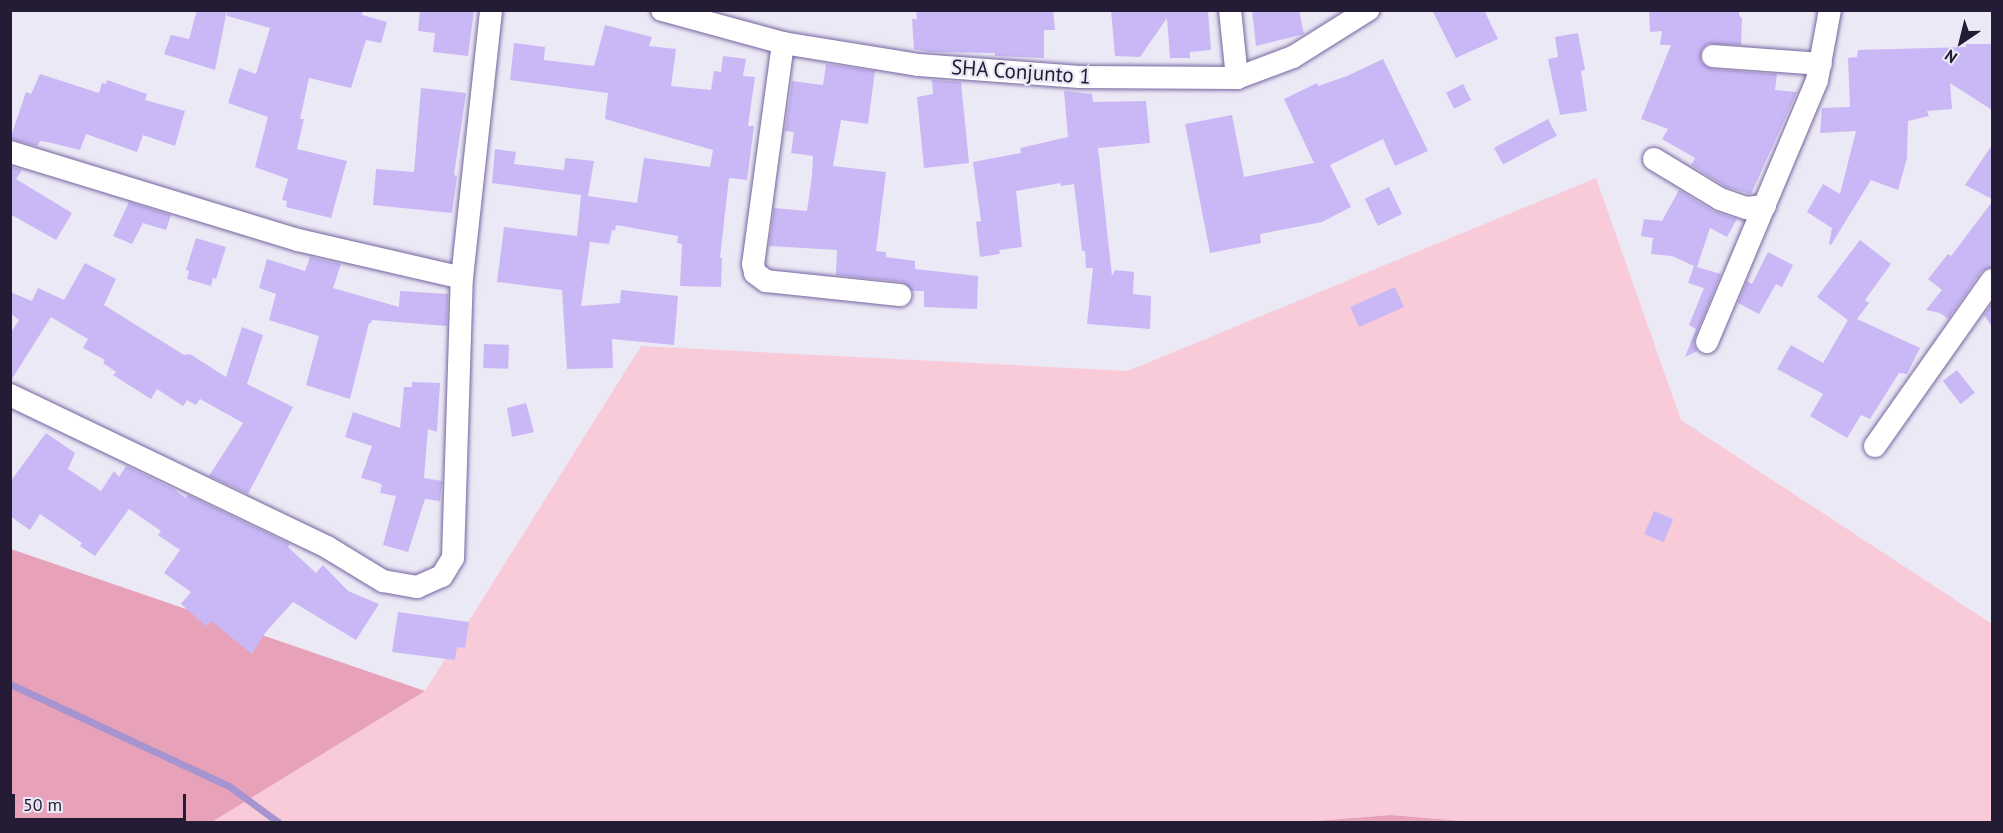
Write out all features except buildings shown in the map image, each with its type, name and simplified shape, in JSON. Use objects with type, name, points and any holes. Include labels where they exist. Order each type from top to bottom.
[{"type":"street","points":[[10,395],[327,547],[383,581],[417,587],[442,576],[453,558],[462,278],[491,10]]},
{"type":"street","name":"SHA Conjunto 1","points":[[662,10],[783,43],[919,65],[1080,77],[1238,78],[1293,57],[1368,10]]},
{"type":"street","points":[[1230,10],[1238,78]]},
{"type":"street","points":[[1707,342],[1765,206],[1821,64],[1830,10]]},
{"type":"street","points":[[783,43],[753,264],[755,273],[766,281],[900,295]]},
{"type":"street","points":[[1713,56],[1821,64]]},
{"type":"street","points":[[10,152],[298,240],[462,278]]},
{"type":"street","points":[[1654,159],[1720,199],[1746,208],[1765,206]]},
{"type":"street","points":[[1875,446],[1992,280]]},
{"type":"shaded area","points":[[1596,178],[1681,420],[1992,624],[1992,822],[1476,822],[1390,815],[1303,822],[212,822],[425,691],[641,346],[1128,371]]},
{"type":"shaded area","points":[[11,549],[425,691],[212,822],[11,822]]},
{"type":"shaded area","points":[[1390,815],[1476,822],[1303,822]]},
{"type":"waterway","points":[[10,684],[229,786],[278,822]]}]
